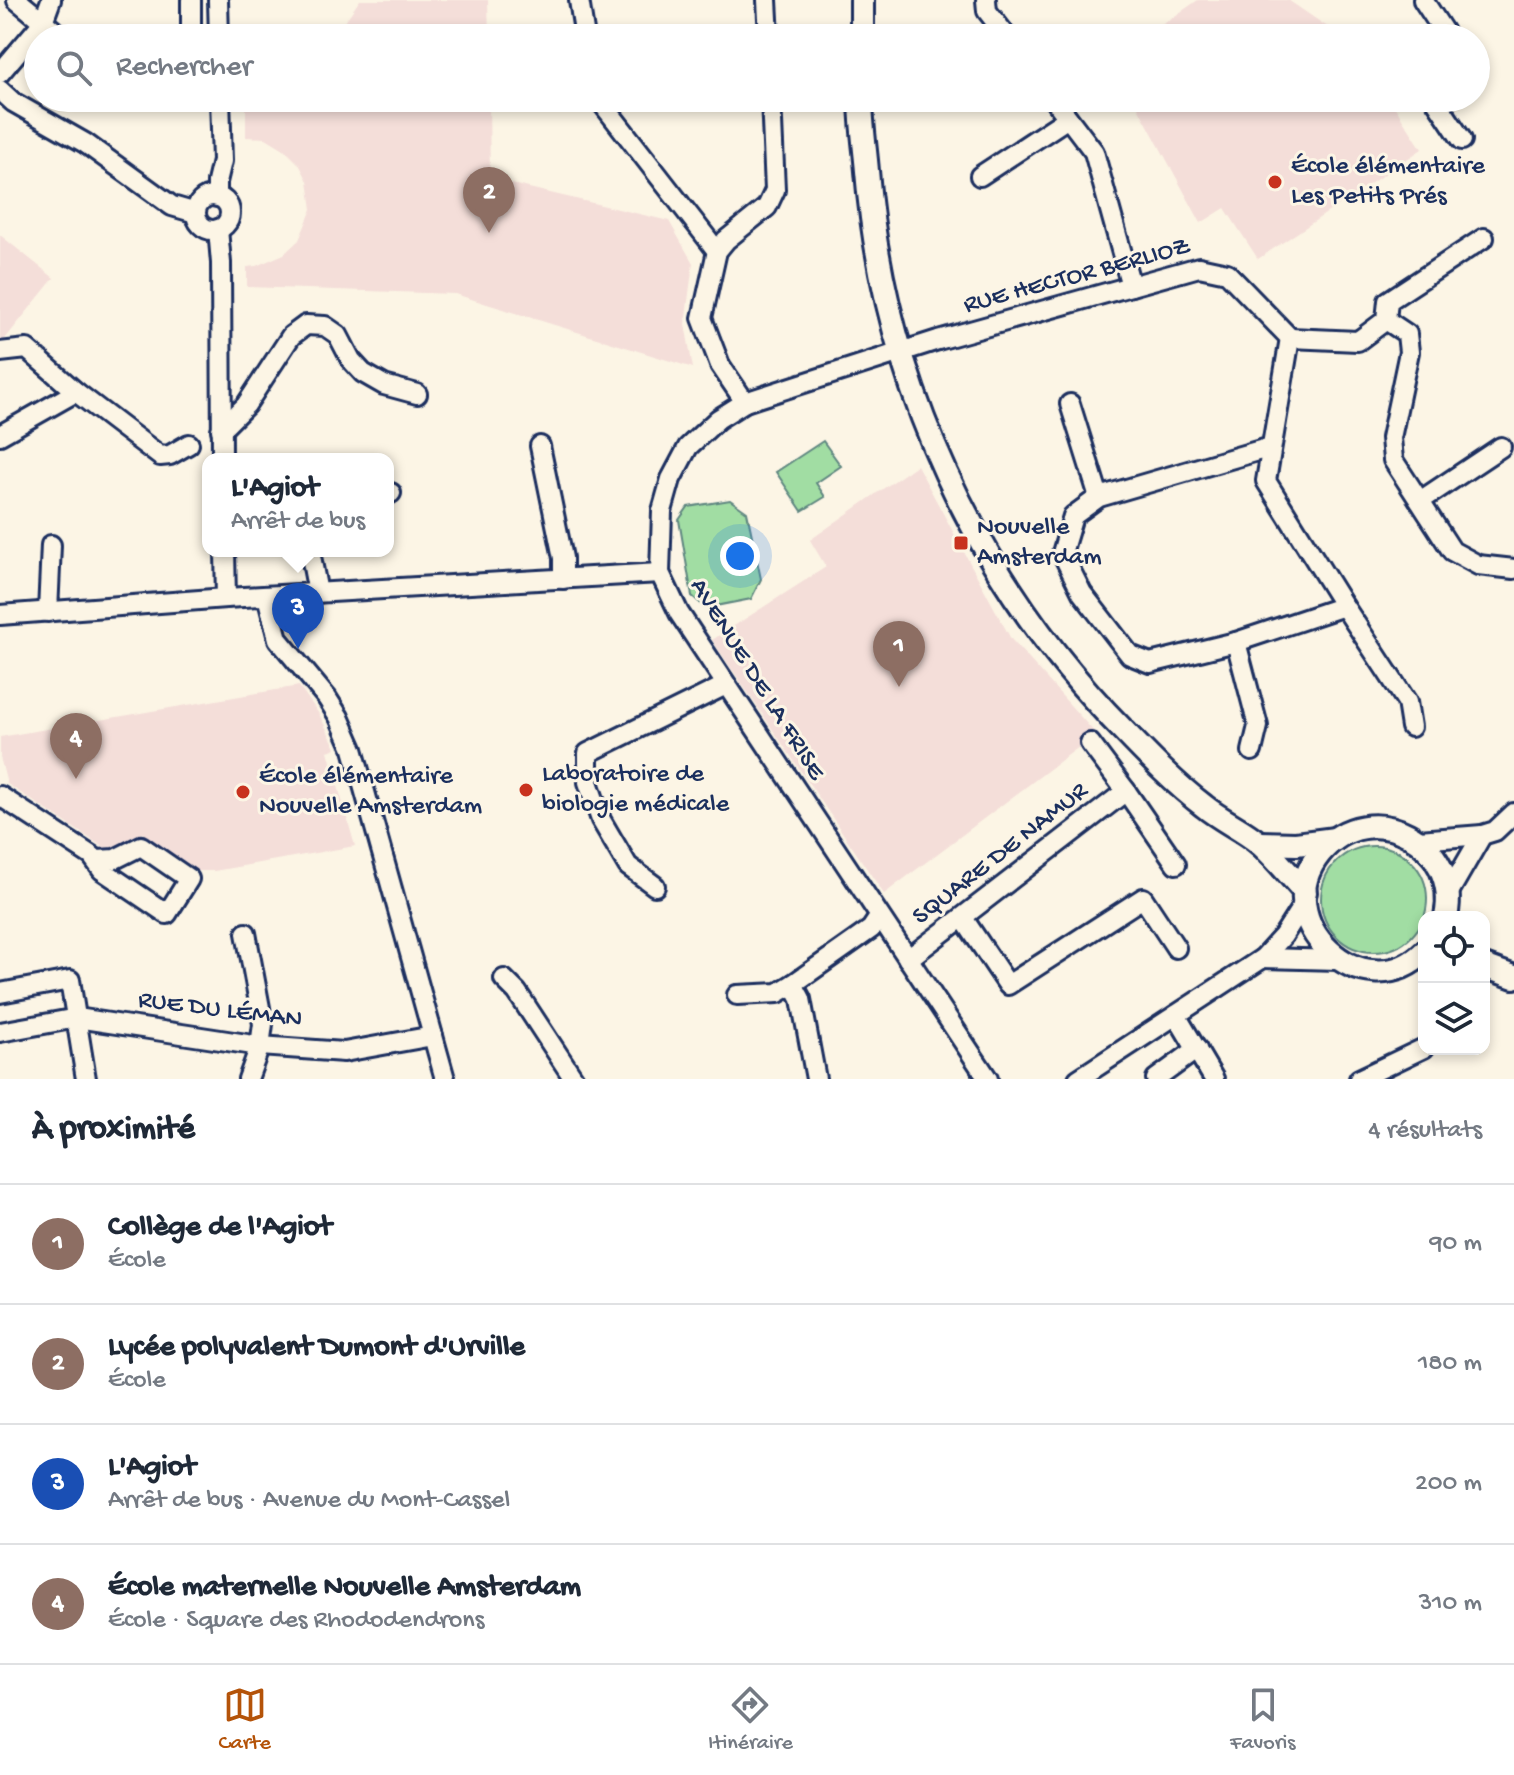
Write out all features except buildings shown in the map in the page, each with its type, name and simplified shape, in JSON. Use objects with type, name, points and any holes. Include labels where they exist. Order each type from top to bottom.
[{"type":"street","points":[[17,0],[46,24]]},
{"type":"street","points":[[43,22],[51,0]]},
{"type":"street","points":[[191,0],[191,24]]},
{"type":"street","points":[[218,0],[219,24]]},
{"type":"street","points":[[579,0],[583,24]]},
{"type":"street","points":[[767,0],[768,24]]},
{"type":"street","points":[[862,0],[862,24]]},
{"type":"street","points":[[986,0],[987,11],[997,24]]},
{"type":"street","points":[[1423,0],[1436,24]]},
{"type":"street","points":[[0,73],[24,45]]},
{"type":"street","points":[[0,90],[24,108]]},
{"type":"street","points":[[31,112],[85,143],[172,206],[196,213],[203,227],[218,229],[227,223],[230,214],[226,203],[217,197],[204,199],[196,213]]},
{"type":"street","points":[[217,197],[222,161],[220,112]]},
{"type":"street","points":[[609,112],[717,251]]},
{"type":"street","points":[[745,402],[720,365],[702,318],[717,251],[767,207],[775,190],[772,112]]},
{"type":"street","points":[[862,112],[875,246],[900,353],[954,492],[1002,581],[1066,669],[1124,731],[1205,807],[1259,843],[1304,897],[1309,925],[1321,945],[1339,960],[1358,968],[1380,971],[1418,957]]},
{"type":"street","points":[[1064,112],[1094,152],[1131,286]]},
{"type":"street","points":[[1443,112],[1462,140]]},
{"type":"street","points":[[980,176],[1068,118]]},
{"type":"street","points":[[218,229],[221,263],[222,453]]},
{"type":"street","points":[[1411,727],[1407,702],[1266,481],[1271,447],[1290,338],[1358,341],[1386,320],[1388,301],[1484,238]]},
{"type":"street","name":"RUE HECTOR BERLIOZ","points":[[900,353],[1199,267],[1227,273],[1290,338]]},
{"type":"street","points":[[1386,320],[1407,334],[1409,352],[1391,438],[1393,460],[1452,551],[1478,565],[1514,569]]},
{"type":"street","points":[[221,430],[246,405],[291,336],[306,325],[325,326],[338,335],[351,360],[363,373],[384,385],[417,394]]},
{"type":"street","points":[[0,352],[27,349],[76,392],[160,456],[170,455],[189,444]]},
{"type":"street","name":"AVENUE DE LA FRISE","points":[[900,353],[745,402],[718,419],[688,447],[671,479],[662,511],[660,573],[679,613],[988,1079]]},
{"type":"street","points":[[0,435],[76,392]]},
{"type":"street","points":[[1070,404],[1099,497]]},
{"type":"street","points":[[540,446],[563,558],[563,579]]},
{"type":"street","points":[[1271,447],[1099,497],[1073,516],[1062,553],[1082,593],[1130,655],[1150,663],[1236,642],[1344,606]]},
{"type":"street","points":[[1420,501],[1501,447]]},
{"type":"street","points":[[48,612],[51,545]]},
{"type":"street","points":[[225,557],[226,598]]},
{"type":"street","points":[[311,557],[318,593]]},
{"type":"street","points":[[0,615],[226,598],[660,573]]},
{"type":"street","points":[[267,596],[278,639],[327,698],[353,749],[445,1079]]},
{"type":"street","points":[[1236,642],[1258,726],[1252,751]]},
{"type":"street","points":[[655,886],[628,866],[601,820],[588,782],[588,753],[726,685]]},
{"type":"street","name":"SQUARE DE NAMUR","points":[[1090,743],[1176,864]]},
{"type":"street","name":"SQUARE DE NAMUR","points":[[908,959],[1126,791]]},
{"type":"street","points":[[0,796],[97,860],[102,870],[167,914],[189,879],[141,846],[115,859],[97,860]]},
{"type":"street","points":[[1419,840],[1482,835],[1495,831],[1514,813]]},
{"type":"street","points":[[1078,1079],[1263,958],[1283,936],[1304,897],[1320,853],[1335,839],[1355,829],[1377,826],[1399,830],[1419,840],[1444,873],[1450,908]]},
{"type":"street","points":[[1450,908],[1482,835]]},
{"type":"street","points":[[1259,843],[1296,844],[1335,839]]},
{"type":"street","points":[[963,918],[1008,985],[1143,898],[1176,948]]},
{"type":"street","points":[[737,995],[778,993],[871,929],[879,917]]},
{"type":"street","points":[[246,933],[263,1024],[260,1046],[248,1079]]},
{"type":"street","points":[[1263,958],[1339,960]]},
{"type":"street","points":[[1490,965],[1514,977]]},
{"type":"street","points":[[504,979],[517,992],[574,1079]]},
{"type":"street","points":[[0,993],[70,980],[86,1079]]},
{"type":"street","points":[[793,984],[801,999],[816,1079]]},
{"type":"street","points":[[1176,1015],[1214,1079]]},
{"type":"street","name":"RUE DU LÉMAN","points":[[0,1032],[77,1018],[260,1046],[344,1052],[433,1036]]},
{"type":"street","points":[[1156,1079],[1197,1049]]},
{"type":"street","points":[[1359,1079],[1418,1051]]},
{"type":"shaded area","points":[[360,0],[488,0],[489,24],[343,24]]},
{"type":"shaded area","points":[[1198,0],[1288,0],[1323,24],[1163,24]]},
{"type":"shaded area","points":[[246,112],[489,112],[490,179],[669,221],[693,263],[685,324],[693,368],[455,294],[247,287],[247,267],[284,254],[299,240],[312,209],[308,181],[299,164],[284,149],[266,138],[246,137]]},
{"type":"shaded area","name":"École élémentaire Les Petits Prés","points":[[1141,112],[1398,112],[1422,149],[1258,259],[1225,208],[1201,223]]},
{"type":"shaded area","points":[[0,235],[54,278],[5,339],[22,355],[0,362]]},
{"type":"shaded area","points":[[917,465],[1011,639],[1096,734],[884,894],[712,640],[826,567],[810,540]]},
{"type":"shaded area","name":"École élémentaire Nouvelle Amsterdam","points":[[299,686],[319,714],[336,748],[328,751],[355,846],[214,871],[198,871],[142,833],[109,851],[7,784],[0,757],[0,737]]},
{"type":"green space","points":[[823,441],[841,466],[816,483],[825,497],[802,511],[776,472]]},
{"type":"green space","points":[[730,500],[747,512],[761,579],[751,599],[706,608],[692,596],[679,520],[688,507]]},
{"type":"green space","points":[[1364,847],[1384,847],[1403,855],[1418,870],[1426,889],[1426,909],[1418,911],[1418,928],[1403,943],[1384,951],[1364,951],[1345,943],[1330,928],[1322,909],[1322,889],[1330,870],[1345,855]]},
{"type":"place","name":"École élémentaire Les Petits Prés","points":[[1275,182]]},
{"type":"place","name":"Lycée polyvalent Dumont d'Urville","points":[[489,233]]},
{"type":"place","name":"Nouvelle Amsterdam","points":[[961,543]]},
{"type":"place","name":"L'Agiot","points":[[298,649]]},
{"type":"place","name":"Collège de l'Agiot","points":[[899,687]]},
{"type":"place","name":"École maternelle Nouvelle Amsterdam","points":[[76,779]]},
{"type":"place","name":"Laboratoire de biologie médicale","points":[[526,790]]},
{"type":"place","name":"École élémentaire Nouvelle Amsterdam","points":[[243,792]]}]
